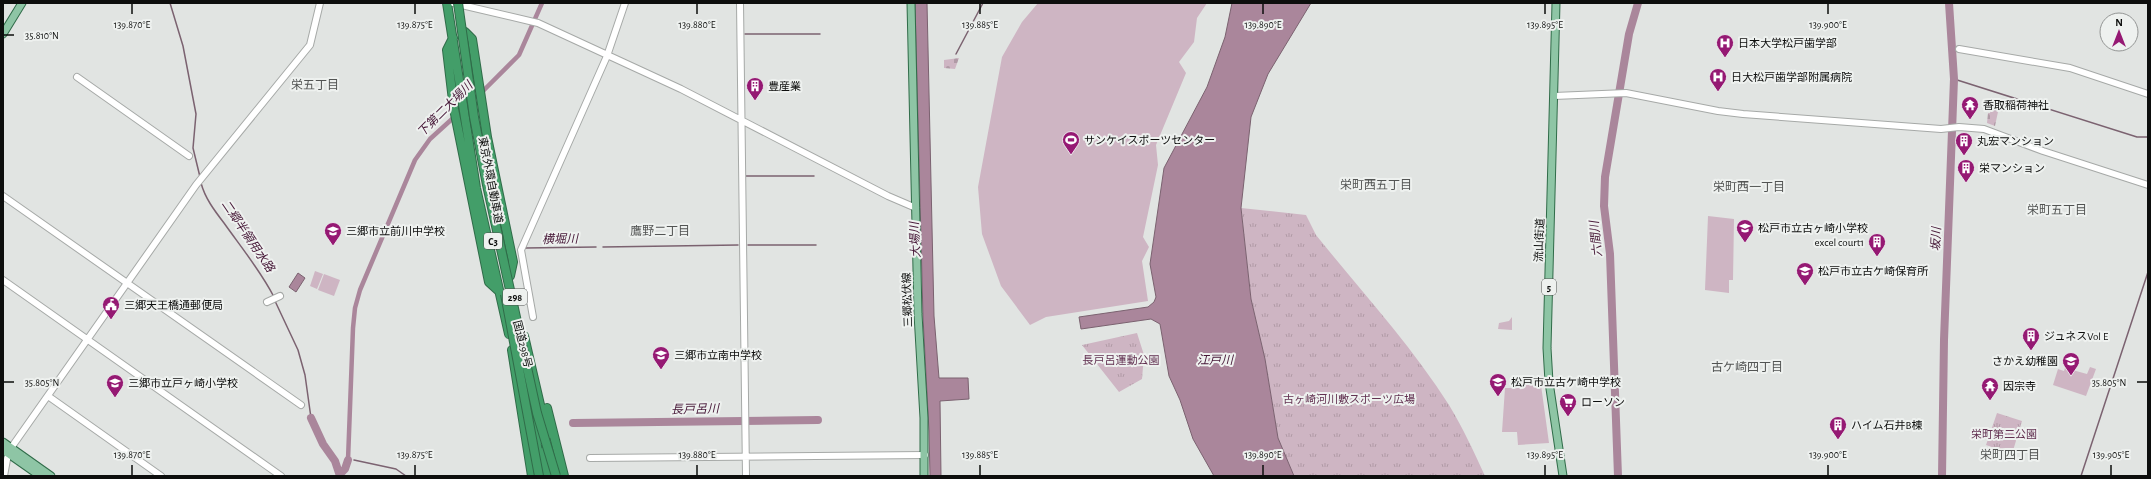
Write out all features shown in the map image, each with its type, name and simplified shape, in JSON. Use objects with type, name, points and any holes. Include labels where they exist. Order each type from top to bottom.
[{"type":"highway","name":"国道298号","points":[[447,3],[476,188],[502,293],[512,350],[532,420],[543,476]]},
{"type":"highway","name":"国道298号","points":[[457,3],[465,32],[474,93],[481,116],[490,188],[543,414],[555,476]]},
{"type":"highway","name":"東京外環自動車道","points":[[457,3],[479,179],[502,293],[547,476]]},
{"type":"highway","name":"東京外環自動車道","points":[[457,3],[474,117],[487,185],[551,476]]},
{"type":"highway","points":[[465,32],[472,39],[481,116]]},
{"type":"highway","points":[[453,38],[447,50],[458,133],[489,281],[502,293],[539,476]]},
{"type":"highway","points":[[526,346],[532,351],[564,476]]},
{"type":"highway","name":"298","points":[[512,350],[532,476]]},
{"type":"highway","points":[[537,413],[555,476]]},
{"type":"main road","points":[[3,34],[22,3]]},
{"type":"main road","name":"三郷松伏線","points":[[911,3],[924,476]]},
{"type":"main road","name":"流山街道","points":[[1556,3],[1547,348],[1549,382],[1563,476]]},
{"type":"main road","points":[[3,442],[7,451],[40,476]]},
{"type":"main road","points":[[7,451],[51,476]]},
{"type":"street","points":[[4,476],[7,451],[88,340],[199,182],[310,45],[320,3]]},
{"type":"street","points":[[457,3],[528,20],[538,24],[681,90],[888,196],[916,208]]},
{"type":"street","points":[[533,317],[521,250],[607,56],[625,3]]},
{"type":"street","points":[[740,3],[746,476]]},
{"type":"street","points":[[1959,49],[2070,68],[2148,94]]},
{"type":"street","points":[[77,77],[189,156]]},
{"type":"street","points":[[1554,94],[1625,93],[1718,111],[1946,129],[1956,128],[1988,130],[2043,151],[2148,185]]},
{"type":"street","points":[[3,196],[301,405]]},
{"type":"street","points":[[3,280],[281,476]]},
{"type":"street","points":[[268,301],[279,297]]},
{"type":"street","points":[[48,396],[161,476]]},
{"type":"street","points":[[590,458],[924,455]]},
{"type":"green space","name":"サンケイスポーツセンター","points":[[1038,3],[1207,3],[1197,18],[1194,42],[1179,62],[1186,73],[1156,145],[1158,165],[1143,237],[1149,247],[1142,261],[1148,301],[1046,317],[1030,325],[1001,286],[982,234],[978,187],[1002,57],[1022,22]]},
{"type":"green space","points":[[959,58],[955,69],[944,68],[944,60]]},
{"type":"green space","points":[[1992,105],[1999,107],[1995,126],[1987,123],[1988,113],[1990,113]]},
{"type":"green space","name":"古ヶ崎河川敷スポーツ広場","points":[[1241,208],[1306,215],[1316,235],[1419,361],[1459,422],[1485,476],[1294,476],[1278,438],[1265,359],[1251,299]]},
{"type":"green space","points":[[1708,216],[1734,219],[1733,280],[1729,280],[1729,293],[1705,290]]},
{"type":"green space","points":[[315,271],[323,274],[317,289],[310,286]]},
{"type":"green space","points":[[324,274],[340,280],[334,296],[318,290]]},
{"type":"green space","points":[[1512,317],[1512,330],[1498,329],[1499,323],[1509,321]]},
{"type":"green space","name":"長戸呂運動公園","points":[[1137,333],[1144,355],[1142,379],[1119,392],[1082,345]]},
{"type":"green space","points":[[2090,367],[2096,369],[2086,396],[2053,385],[2058,369],[2064,371],[2065,368],[2087,374]]},
{"type":"green space","points":[[1515,377],[1540,378],[1549,443],[1518,445],[1517,432],[1502,432],[1505,388],[1514,388]]},
{"type":"green space","name":"栄町第二公園","points":[[1997,413],[2022,421],[2012,454],[1986,445]]},
{"type":"water","points":[[915,3],[927,3],[934,316],[939,378],[968,378],[969,399],[940,401],[941,476],[930,476],[923,317]]},
{"type":"water","name":"江戸川","points":[[1232,3],[1311,3],[1268,74],[1251,117],[1241,208],[1251,299],[1265,359],[1278,438],[1294,476],[1214,476],[1193,439],[1180,400],[1169,376],[1160,324],[1151,319],[1081,329],[1079,317],[1148,307],[1154,302],[1156,297],[1150,264],[1164,168],[1207,87],[1225,37]]},
{"type":"water","points":[[298,273],[305,278],[296,292],[289,287]]},
{"type":"waterway","name":"二郷半領用水路","points":[[170,3],[183,46],[196,114],[193,148],[200,177]]},
{"type":"waterway","name":"下第二大場川","points":[[480,94],[519,55],[542,3]]},
{"type":"waterway","points":[[956,54],[983,3]]},
{"type":"waterway","name":"六間川","points":[[1618,476],[1610,254],[1604,206],[1605,177],[1629,34],[1638,3]]},
{"type":"waterway","name":"坂川","points":[[1942,476],[1944,340],[1954,79],[1949,3]]},
{"type":"waterway","points":[[745,34],[820,34]]},
{"type":"waterway","points":[[1954,79],[2137,137],[2148,137]]},
{"type":"waterway","name":"下第二大場川","points":[[348,460],[353,328],[355,308],[360,290],[415,160],[430,139],[473,100]]},
{"type":"waterway","points":[[746,176],[814,176]]},
{"type":"waterway","name":"二郷半領用水路","points":[[201,183],[210,204],[257,268],[274,297]]},
{"type":"waterway","name":"横堀川","points":[[603,247],[738,245]]},
{"type":"waterway","name":"横堀川","points":[[748,245],[816,245]]},
{"type":"waterway","name":"横堀川","points":[[525,248],[596,247]]},
{"type":"waterway","points":[[2081,476],[2148,272]]},
{"type":"waterway","name":"二郷半領用水路","points":[[275,301],[298,350],[305,375],[311,418]]},
{"type":"waterway","name":"二郷半領用水路","points":[[311,418],[323,444],[335,461],[340,476]]},
{"type":"waterway","name":"長戸呂川","points":[[573,423],[818,420]]},
{"type":"waterway","name":"下第二大場川","points":[[340,474],[345,469],[348,460]]},
{"type":"waterway","points":[[354,460],[396,469],[406,476]]},
{"type":"place","name":"日本大学松戸歯学部","points":[[1725,58]]},
{"type":"place","name":"日大松戸歯学部附属病院","points":[[1718,92]]},
{"type":"place","name":"豊産業","points":[[755,101]]},
{"type":"place","name":"香取稲荷神社","points":[[1970,120]]},
{"type":"place","name":"サンケイスポーツセンター","points":[[1071,155]]},
{"type":"place","name":"丸宏マンション","points":[[1964,156]]},
{"type":"place","name":"栄マンション","points":[[1966,183]]},
{"type":"place","name":"松戸市立古ヶ崎小学校","points":[[1745,243]]},
{"type":"place","name":"三郷市立前川中学校","points":[[333,246]]},
{"type":"place","name":"excel court1","points":[[1877,257]]},
{"type":"place","name":"松戸市立古ケ崎保育所","points":[[1805,286]]},
{"type":"place","name":"三郷天王橋通郵便局","points":[[111,320]]},
{"type":"place","name":"ジュネスVol E","points":[[2031,351]]},
{"type":"place","name":"三郷市立南中学校","points":[[661,370]]},
{"type":"place","name":"さかえ幼稚園","points":[[2071,376]]},
{"type":"place","name":"松戸市立古ケ崎中学校","points":[[1498,397]]},
{"type":"place","name":"三郷市立戸ヶ崎小学校","points":[[115,398]]},
{"type":"place","name":"因宗寺","points":[[1990,401]]},
{"type":"place","name":"ローソン","points":[[1568,417]]},
{"type":"place","name":"ハイム石井B棟","points":[[1838,440]]},
{"type":"district","name":"栄五丁目","points":[[315,85]]},
{"type":"district","name":"栄町西五丁目","points":[[1376,185]]},
{"type":"district","name":"栄町西一丁目","points":[[1749,187]]},
{"type":"district","name":"栄町五丁目","points":[[2057,210]]},
{"type":"district","name":"鷹野二丁目","points":[[660,231]]},
{"type":"district","name":"古ケ崎四丁目","points":[[1747,367]]},
{"type":"district","name":"栄町四丁目","points":[[2010,455]]},
{"type":"water label","name":"大場川","points":[[915,240]]}]
